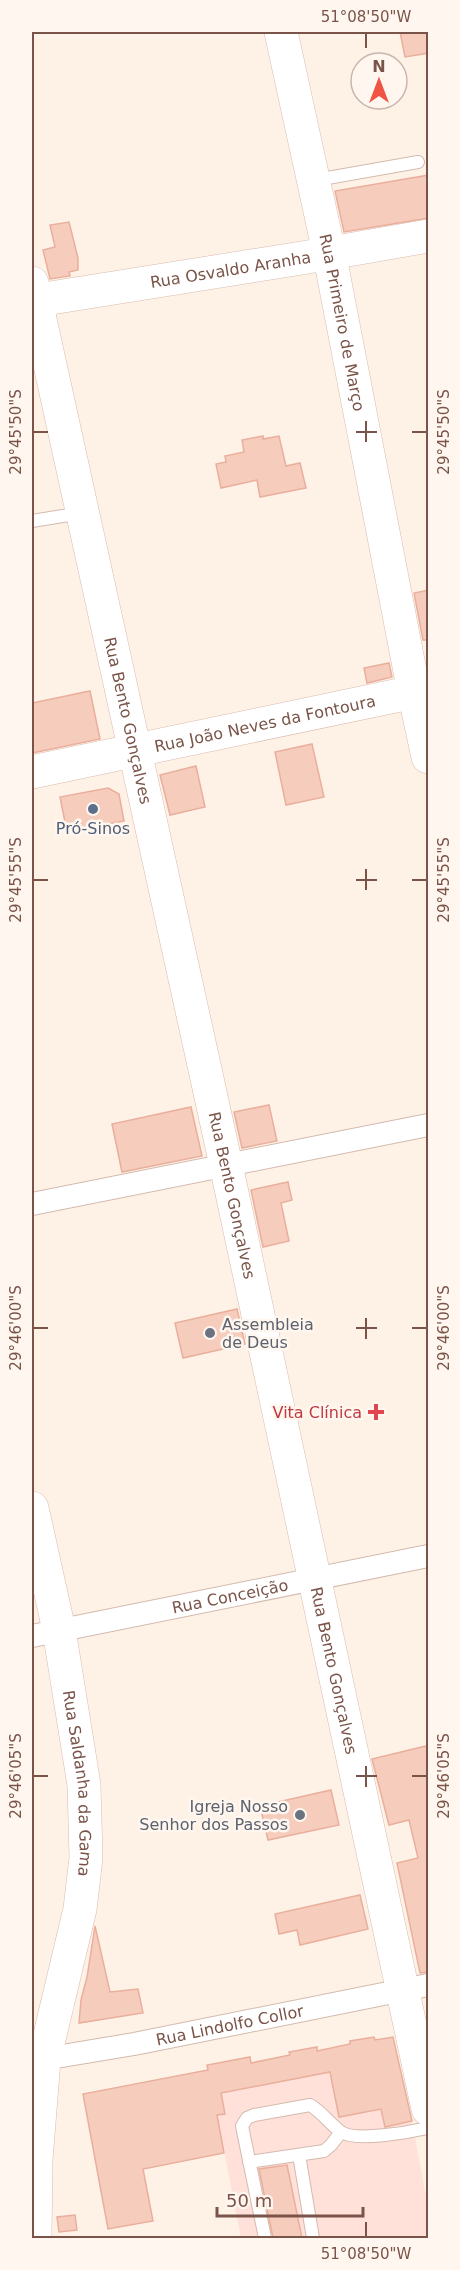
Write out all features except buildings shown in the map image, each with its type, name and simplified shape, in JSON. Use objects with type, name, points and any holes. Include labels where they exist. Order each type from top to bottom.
[{"type":"street","name":"Rua Primeiro de Março","points":[[281,32],[315,181],[421,690],[429,757]]},
{"type":"street","name":"Rua Osvaldo Aranha","points":[[33,294],[308,257],[429,236]]},
{"type":"street","name":"Rua Bento Gonçalves","points":[[33,294],[315,1578],[415,1988],[429,2109]]},
{"type":"street","name":"Rua João Neves da Fontoura","points":[[32,772],[421,690]]},
{"type":"street","points":[[32,1204],[429,1125]]},
{"type":"street","name":"Rua Saldanha da Gama","points":[[32,1508],[45,1633],[84,1785],[86,1858],[80,1909],[38,2060],[34,2238]]},
{"type":"street","name":"Rua Conceição","points":[[45,1633],[429,1556]]},
{"type":"street","name":"Rua Lindolfo Collor","points":[[38,2060],[134,2044],[415,1988]]},
{"type":"lane","points":[[315,181],[418,162]]},
{"type":"lane","points":[[32,521],[82,513]]},
{"type":"lane","points":[[265,2238],[242,2126],[247,2118],[310,2105],[320,2111],[341,2132],[350,2136],[402,2133],[429,2128]]},
{"type":"lane","points":[[249,2162],[324,2151],[341,2132]]},
{"type":"lane","points":[[299,2155],[313,2238]]},
{"type":"shaded area","points":[[330,2071],[339,2117],[381,2109],[385,2127],[412,2122],[428,2206],[428,2238],[241,2238],[217,2115],[225,2113],[221,2093]]},
{"type":"place","name":"Pró-Sinos","points":[[93,809]]},
{"type":"place","name":"Assembleia de Deus","points":[[210,1333]]},
{"type":"place","name":"Vita Clínica","points":[[376,1412]]},
{"type":"place","name":"Igreja Nosso Senhor dos Passos","points":[[300,1815]]}]
